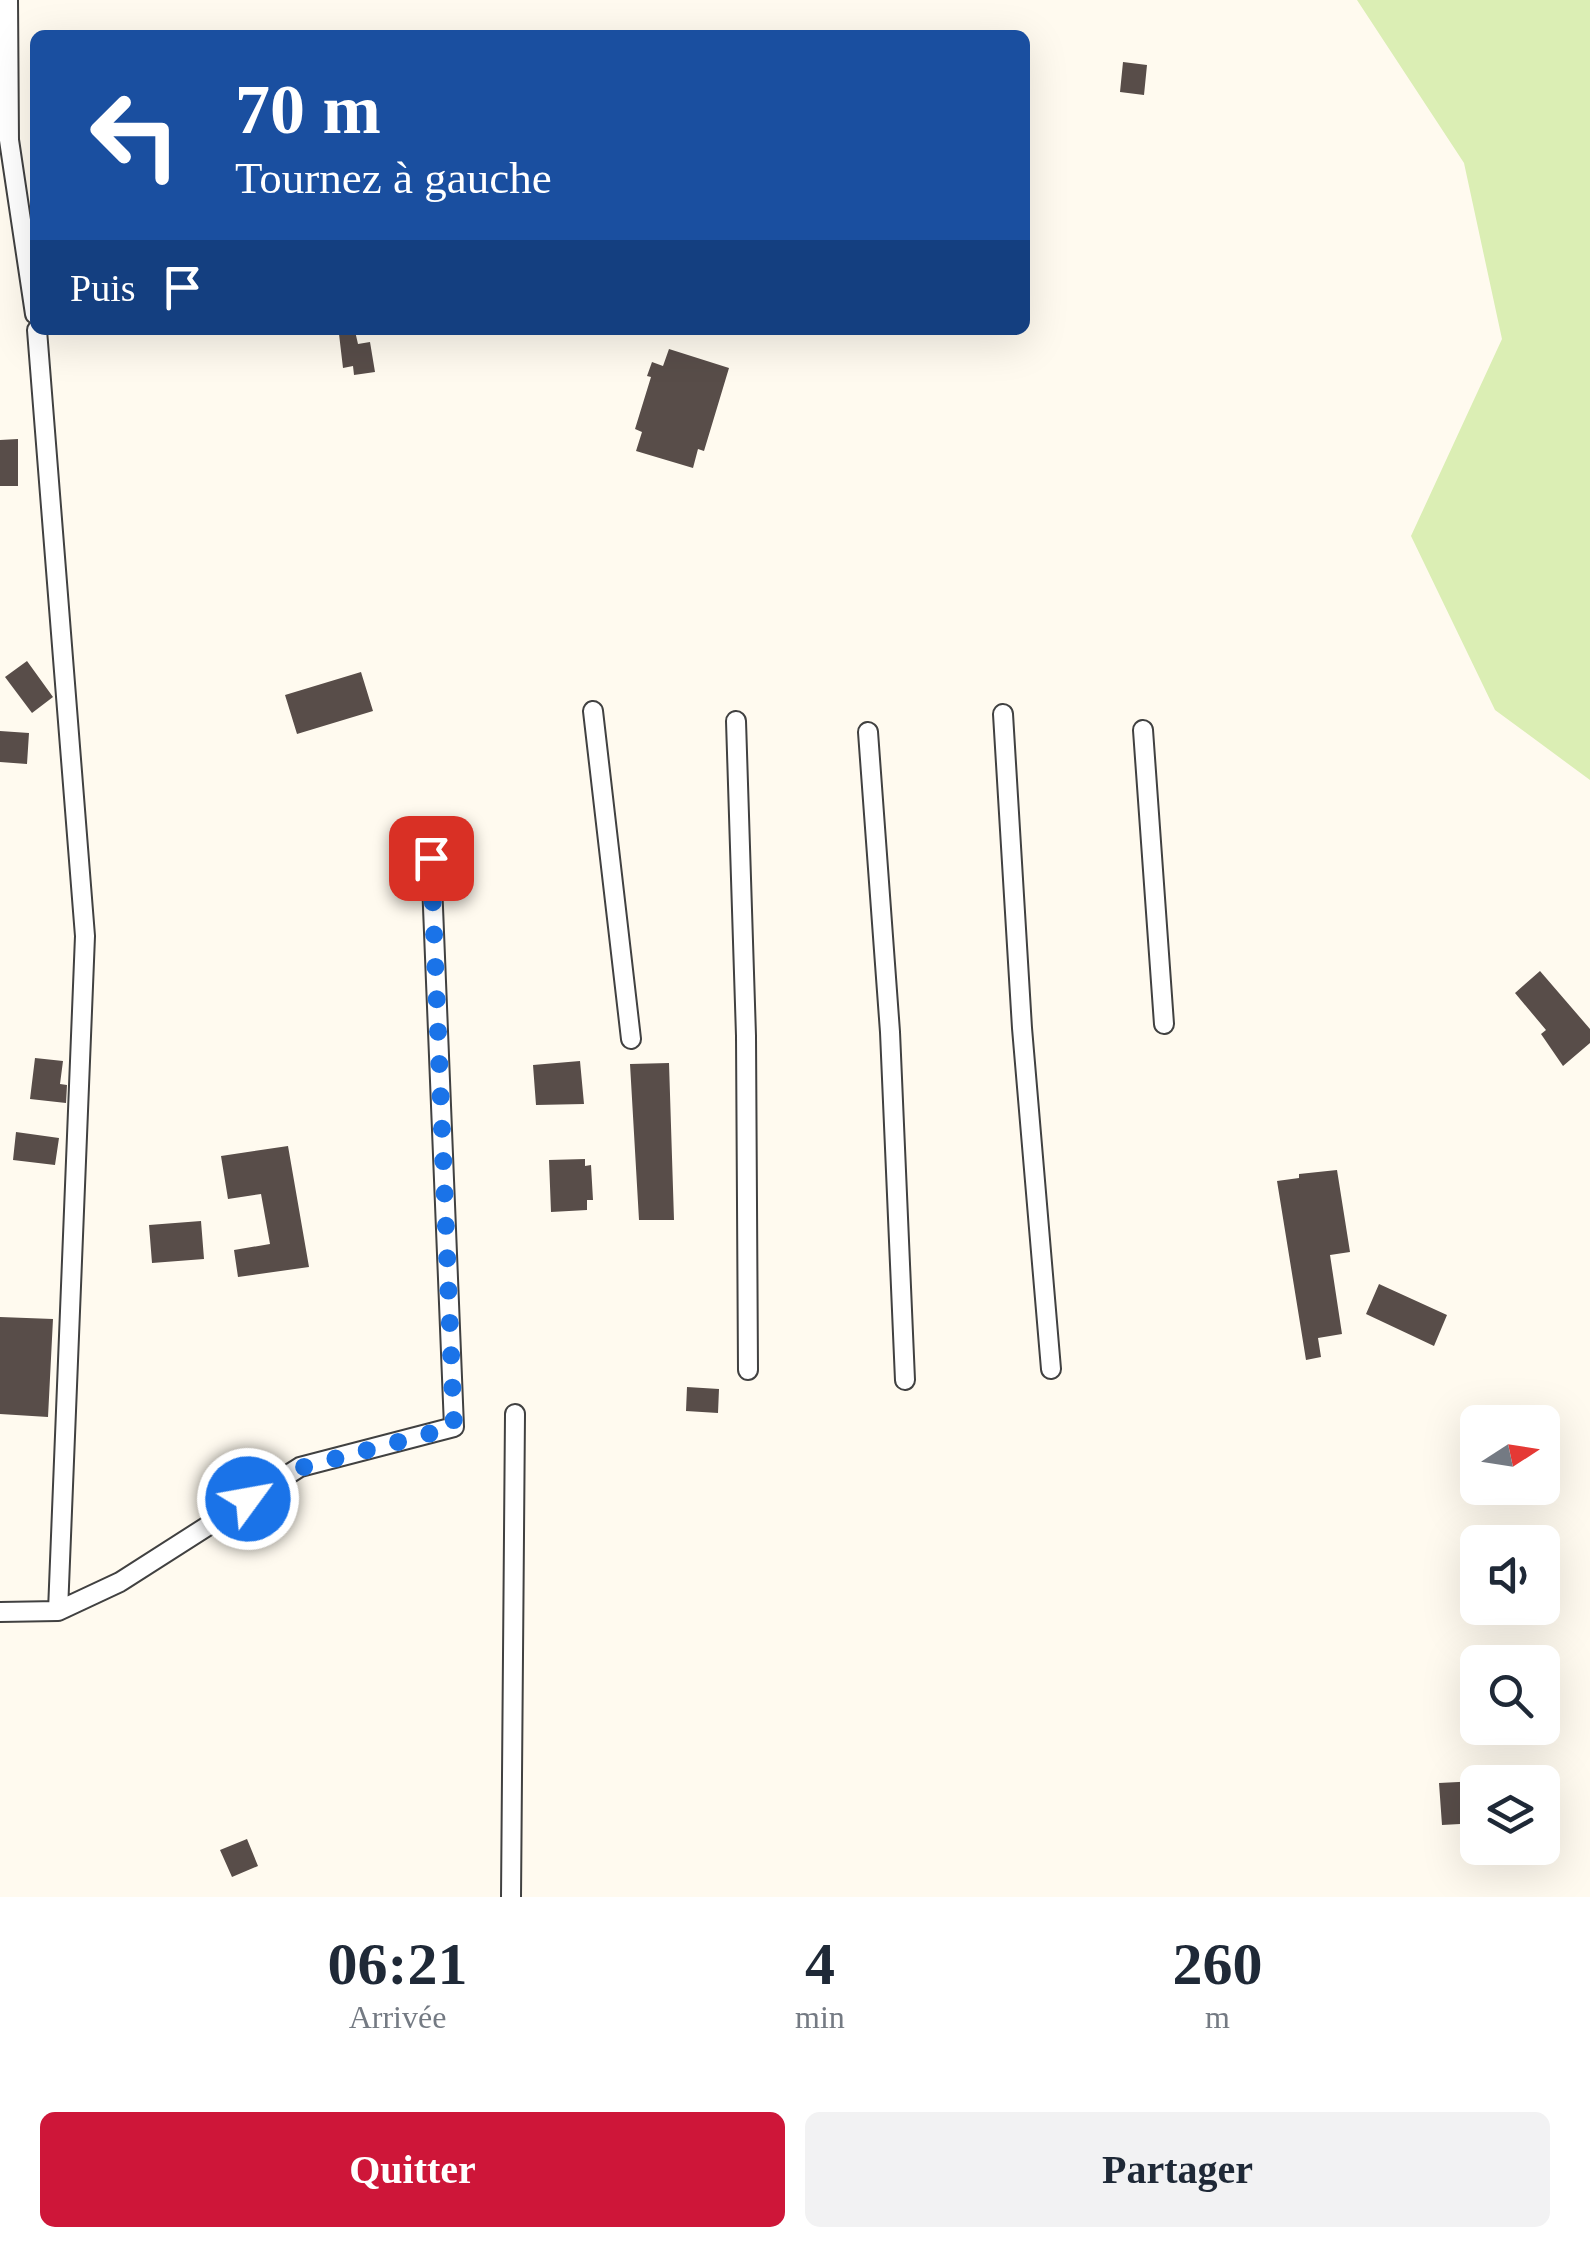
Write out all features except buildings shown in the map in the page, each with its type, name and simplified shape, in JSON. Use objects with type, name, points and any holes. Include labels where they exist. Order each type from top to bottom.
[{"type":"street","points":[[8,0],[10,140],[30,279]]},
{"type":"street","points":[[37,335],[85,936],[58,1610]]},
{"type":"street","points":[[593,711],[631,1039]]},
{"type":"street","points":[[1003,714],[1022,1028],[1051,1370]]},
{"type":"street","points":[[736,721],[746,1036],[748,1370]]},
{"type":"street","points":[[1143,730],[1164,1024]]},
{"type":"street","points":[[868,732],[890,1032],[905,1380]]},
{"type":"street","points":[[0,1612],[58,1610],[120,1582],[300,1468],[454,1427],[431,858]]},
{"type":"street","points":[[511,1897],[515,1414]]},
{"type":"green space","points":[[1357,0],[1590,0],[1590,780],[1495,710],[1411,536],[1502,339],[1464,163]]},
{"type":"route","points":[[248,1499],[300,1468],[454,1427],[431,858]]}]
